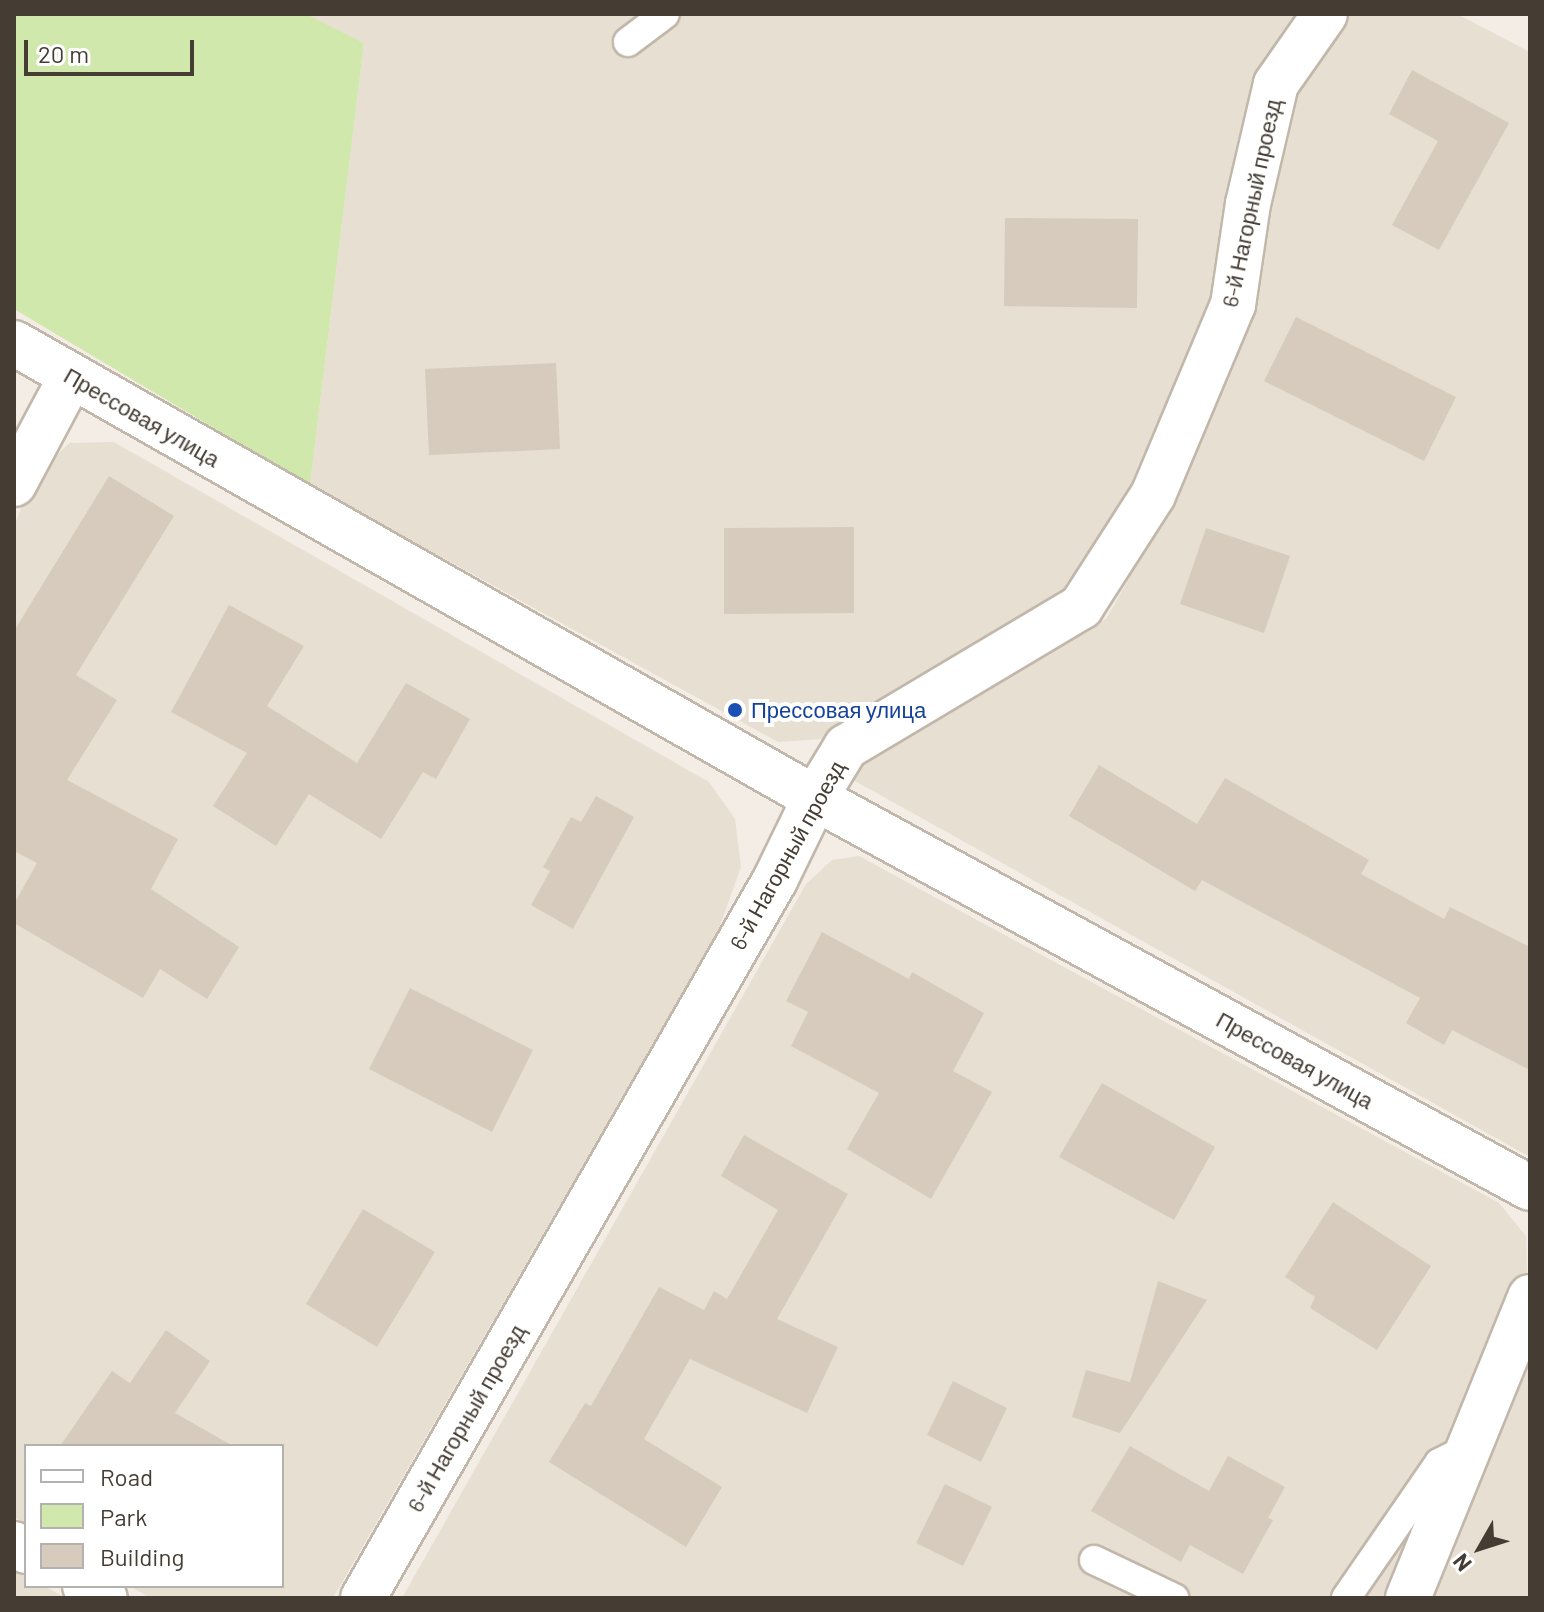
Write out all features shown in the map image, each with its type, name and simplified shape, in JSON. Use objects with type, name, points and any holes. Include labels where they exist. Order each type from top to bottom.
[{"type":"street","name":"6-й Нагорный проезд","points":[[363,1598],[775,880],[815,798],[846,747],[1081,607],[1153,495],[1233,305],[1248,204],[1276,84],[1325,14]]},
{"type":"street","name":"Прессовая улица","points":[[14,343],[815,798],[1530,1188]]},
{"type":"street","points":[[14,484],[71,377]]},
{"type":"street","points":[[1408,1598],[1530,1297]]},
{"type":"lane","points":[[628,42],[665,14]]},
{"type":"lane","points":[[1346,1598],[1439,1463],[1471,1447]]},
{"type":"lane","points":[[1094,1560],[1174,1598]]},
{"type":"shaded area","points":[[306,14],[1296,14],[1258,81],[1215,308],[1138,491],[1065,596],[836,738],[778,742],[310,485],[364,43]]},
{"type":"shaded area","points":[[1344,14],[1457,14],[1530,52],[1530,1157],[855,781],[857,754],[1106,619],[1169,508],[1290,89]]},
{"type":"shaded area","points":[[114,442],[709,782],[735,819],[741,867],[718,931],[333,1598],[150,1598],[133,1588],[284,1588],[284,1444],[24,1444],[24,1524],[14,1517],[14,526],[34,478],[69,443]]},
{"type":"shaded area","points":[[859,856],[1499,1203],[1526,1236],[1527,1275],[1391,1598],[402,1598],[806,884],[832,860]]},
{"type":"shaded area","points":[[1530,1332],[1530,1598],[1422,1598]]},
{"type":"shaded area","points":[[14,1567],[24,1574],[24,1588],[48,1588],[65,1598],[14,1598]]},
{"type":"green space","points":[[14,14],[306,14],[364,43],[310,485],[14,309]]},
{"type":"building","points":[[1412,70],[1509,123],[1439,250],[1392,225],[1438,141],[1389,114]]},
{"type":"building","points":[[1005,218],[1138,219],[1137,308],[1004,306]]},
{"type":"building","points":[[1296,317],[1456,397],[1424,461],[1264,381]]},
{"type":"building","points":[[556,363],[560,449],[429,455],[425,369]]},
{"type":"building","points":[[109,476],[174,516],[76,675],[117,700],[67,780],[178,839],[151,889],[239,947],[207,999],[160,969],[143,998],[14,923],[14,904],[37,863],[14,851],[14,631]]},
{"type":"building","points":[[854,527],[854,613],[724,614],[724,528]]},
{"type":"building","points":[[1206,528],[1290,556],[1264,633],[1180,604]]},
{"type":"building","points":[[229,605],[304,646],[267,706],[357,763],[406,683],[470,719],[436,779],[423,772],[381,839],[309,794],[276,846],[213,806],[247,753],[171,712]]},
{"type":"building","points":[[1099,765],[1197,824],[1225,778],[1369,860],[1361,874],[1444,919],[1450,907],[1530,947],[1530,1070],[1452,1030],[1444,1045],[1406,1023],[1420,998],[1202,880],[1195,891],[1069,816]]},
{"type":"building","points":[[596,796],[634,817],[573,929],[531,905],[550,871],[543,867],[571,817],[581,822]]},
{"type":"building","points":[[822,932],[909,979],[912,972],[984,1013],[953,1071],[992,1092],[931,1199],[847,1149],[879,1093],[791,1046],[808,1012],[786,1001]]},
{"type":"building","points":[[410,988],[533,1050],[492,1132],[369,1069]]},
{"type":"building","points":[[1102,1083],[1215,1147],[1174,1220],[1059,1157]]},
{"type":"building","points":[[744,1135],[848,1194],[777,1319],[838,1347],[807,1413],[690,1359],[644,1439],[722,1487],[686,1547],[549,1462],[585,1403],[591,1406],[659,1287],[704,1310],[714,1291],[727,1299],[778,1210],[721,1176]]},
{"type":"building","points":[[1333,1202],[1431,1266],[1377,1350],[1310,1308],[1315,1297],[1285,1277]]},
{"type":"building","points":[[363,1209],[435,1252],[377,1347],[306,1304]]},
{"type":"building","points":[[1158,1281],[1207,1300],[1120,1433],[1072,1417],[1086,1370],[1130,1382]]},
{"type":"building","points":[[166,1330],[210,1361],[175,1413],[229,1444],[61,1444],[112,1371],[130,1383]]},
{"type":"building","points":[[953,1381],[1007,1408],[981,1462],[927,1435]]},
{"type":"building","points":[[1130,1446],[1209,1491],[1228,1456],[1285,1487],[1268,1518],[1273,1520],[1243,1574],[1190,1545],[1181,1562],[1091,1511]]},
{"type":"building","points":[[945,1484],[992,1507],[963,1566],[916,1543]]},
{"type":"place","name":"Прессовая улица","points":[[735,710]]}]
